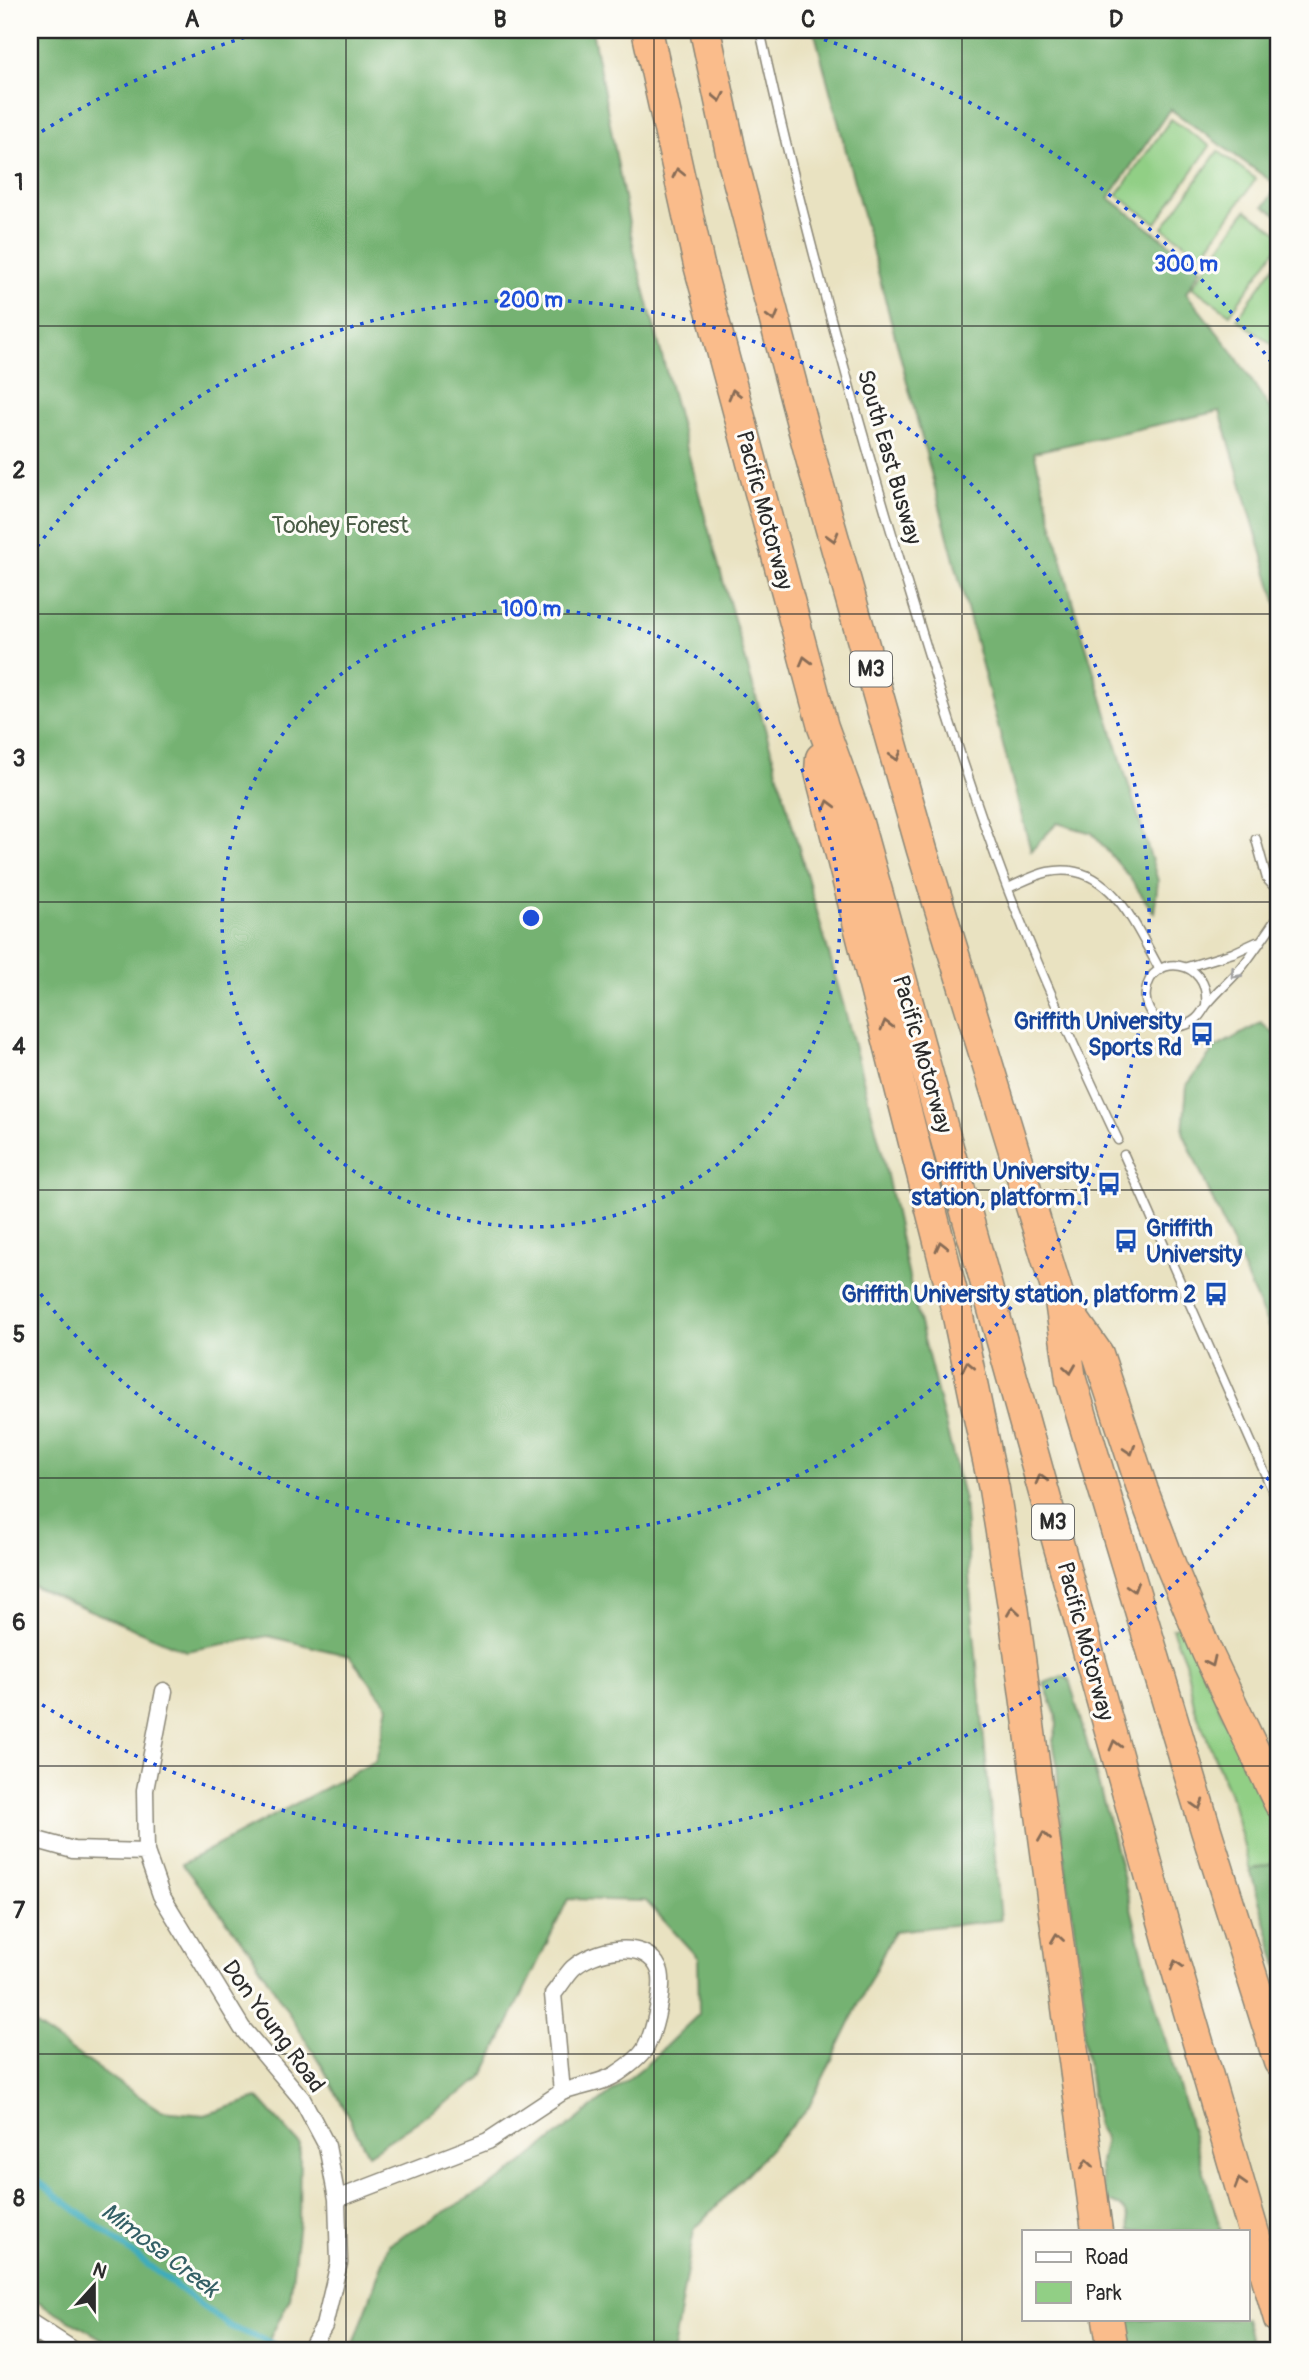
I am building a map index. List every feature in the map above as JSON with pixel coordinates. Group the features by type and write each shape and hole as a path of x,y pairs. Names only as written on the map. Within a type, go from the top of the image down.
{"highway":[{"name":"Pacific Motorway","path":"647,30 699,265 823,727 858,822 1173,1956 1279,2319"},
{"name":"M3","path":"705,30 735,170 812,461 922,850 1060,1301 1071,1381 1279,2062"},
{"path":"823,727 820,772 954,1299 993,1489 1013,1605 1097,2230"},
{"path":"1060,1301 1098,1354 1143,1491 1181,1591 1243,1731 1279,1803"},
{"path":"1108,2320 1113,2350"}],"street":[{"name":"Don Young Road","path":"164,1691 145,1790 146,1852 161,1895 181,1932 242,2028 302,2099 327,2146 337,2199 339,2263 324,2326 310,2350"},
{"path":"30,1838 73,1850 146,1852"},
{"path":"337,2199 488,2141 562,2092 616,2075 646,2050 661,1994 660,1970 651,1957 635,1950 617,1949 600,1954 574,1968 553,1994 562,2092"},
{"path":"30,2325 69,2350"},
{"path":"30,2333 48,2350"}],"lane":[{"name":"South East Busway","path":"760,30 800,201 855,406 948,722 1008,888 1058,1010 1118,1140"},
{"path":"1256,839 1267,879 1279,892"},
{"path":"1008,888 1048,872 1077,872 1105,884 1122,905 1160,970"},
{"path":"1206,1005 1206,986 1202,978 1187,967 1178,965 1160,970 1147,985 1146,1004 1158,1020 1166,1025 1186,1025 1202,1014 1206,1005 1241,967 1279,915"},
{"path":"1187,967 1233,953 1260,941"},
{"path":"1125,1155 1279,1505"}],"green space":[{"name":"Toohey Forest","path":"30,30 592,30 635,255 707,524 844,1007 882,1152 911,1287 964,1500 1001,1920 894,1931 809,2107 694,2230 673,2350 352,2350 389,2244 505,2177 647,2064 699,2014 698,1958 646,1901 568,1899 482,2079 368,2154 322,2066 248,1948 182,1864 376,1761 388,1706 350,1656 268,1636 186,1651 30,1585"},
{"path":"814,30 1273,30 1279,57 1279,216 1264,206 1278,186 1170,109 1109,198 1201,268 1186,293 1232,351 1279,422 1279,611 1220,411 1034,452 1073,603 1158,881 1154,913 1127,874 1092,833 1057,823 1031,851"},
{"path":"1171,119 1210,146 1156,223 1117,195"},
{"path":"1218,151 1256,179 1202,255 1163,228"},
{"path":"1246,210 1279,233 1279,245 1230,314 1192,287"},
{"path":"1279,259 1279,341 1275,346 1237,319"},
{"path":"1261,1023 1279,1038 1279,1351 1183,1132 1187,1085 1215,1048"},
{"path":"1182,1625 1279,1833 1279,1862 1250,1870 1232,1800 1195,1709 1185,1661 1172,1629"},
{"path":"1062,1676 1069,1679 1158,2014 1221,2230 1130,2230 1129,2220 1124,2211 1105,2200 1100,2165 1104,2142 1097,2126 1083,2035 1085,2006 1062,1842 1053,1741 1057,1726 1056,1715 1044,1683"},
{"path":"1279,1862 1279,1969 1250,1870"},
{"path":"30,2022 161,2111 205,2115 258,2098 300,2145 299,2221 290,2298 264,2350 121,2350 30,2297"},
{"path":"1119,2320 1245,2320 1254,2350 1124,2350"}],"waterway":[{"name":"Mimosa Creek","path":"30,2175 231,2327 274,2344"}],"place":[{"name":"Griffith University Sports Rd","path":"1202,1034"},
{"name":"Griffith University station, platform 1","path":"1109,1184"},
{"name":"Griffith University","path":"1126,1241"},
{"name":"Griffith University station, platform 2","path":"1216,1294"}]}
